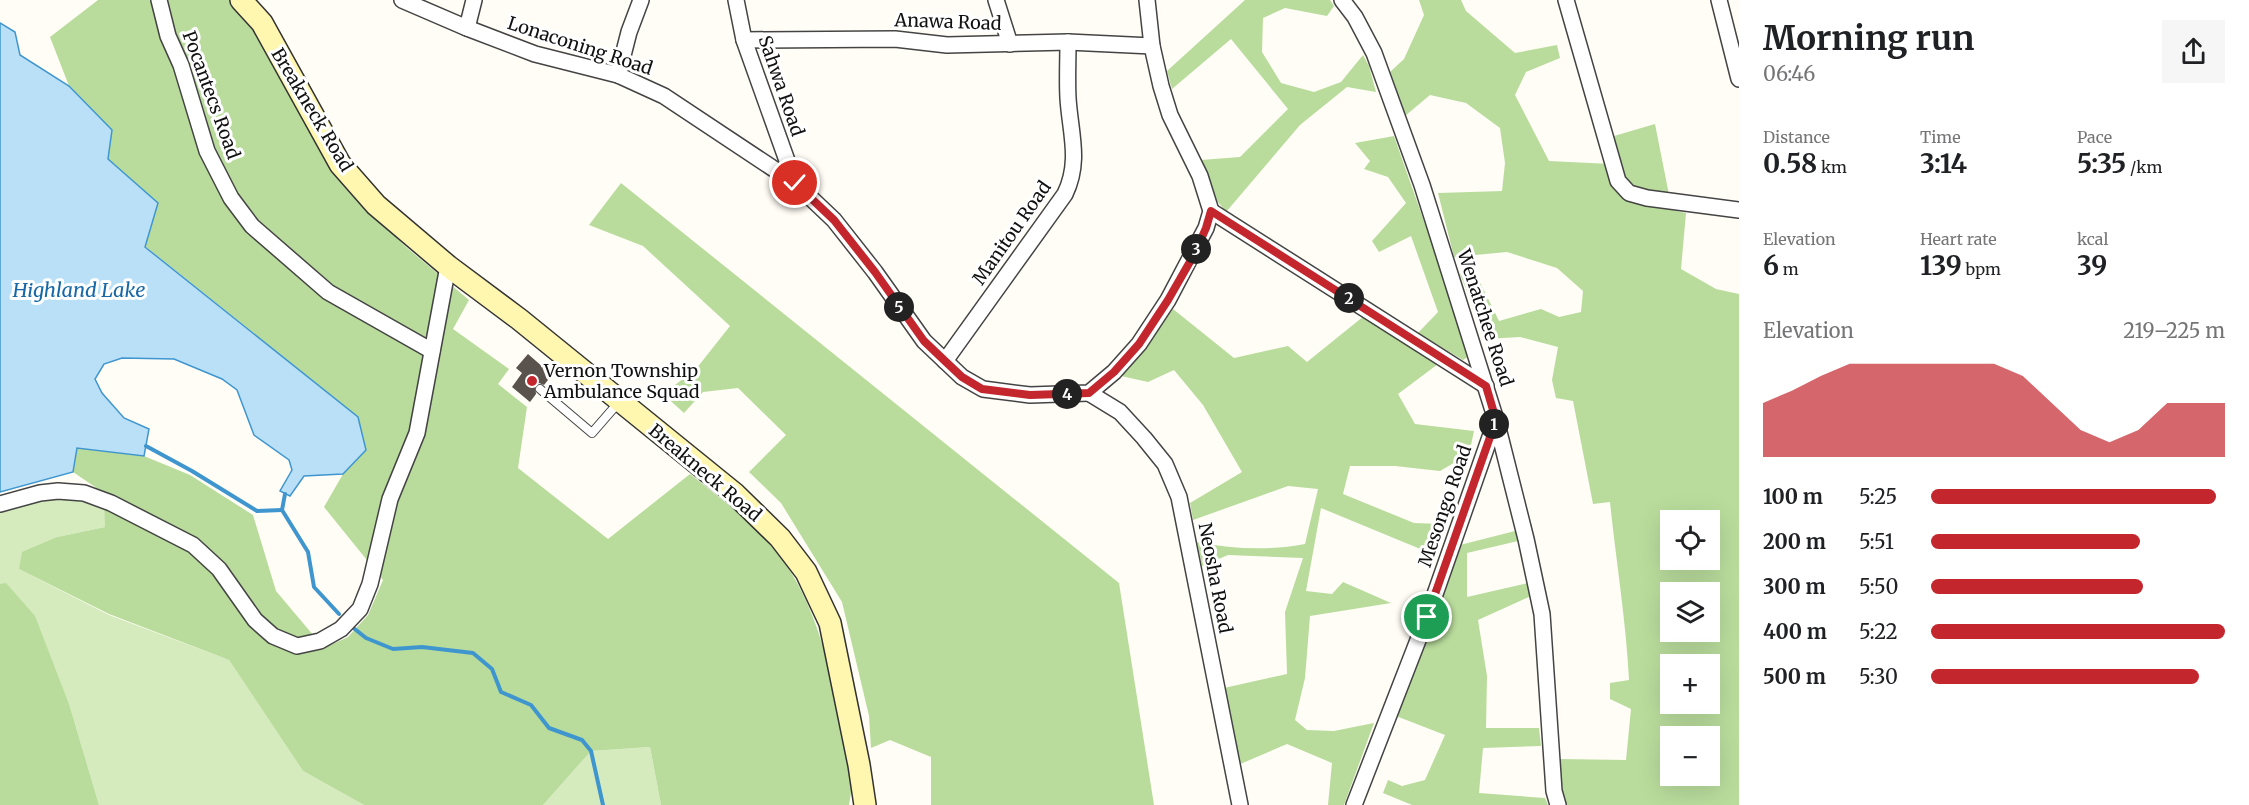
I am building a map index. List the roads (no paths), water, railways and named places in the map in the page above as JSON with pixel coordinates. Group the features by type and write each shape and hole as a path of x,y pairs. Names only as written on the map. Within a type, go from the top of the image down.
{"street":[{"name":"Pocantecs Road","path":"159,0 168,36 181,65 207,151 231,198 252,226 328,292 432,351"},
{"name":"Breakneck Road","path":"241,0 262,23 340,164 376,205 448,266 519,319 735,494 780,538 806,572 830,623 859,765 864,805"},
{"name":"Lonaconing Road","path":"402,0 535,54 618,75 664,96 795,183 834,220 875,272 924,341 962,377 982,389 1030,395 1089,393"},
{"path":"467,28 474,0"},
{"path":"618,75 629,32 642,0"},
{"name":"Sahwa Road","path":"736,0 744,40 795,183"},
{"path":"996,0 1010,44"},
{"path":"1089,393 1114,372 1139,344 1195,253 1211,211 1200,176 1170,115 1152,46 1147,0"},
{"name":"Wenatchee Road","path":"1342,0 1355,17 1374,52 1422,185 1496,420 1542,614 1554,791 1558,805"},
{"path":"1566,0 1618,181 1629,193 1671,203 1739,210"},
{"path":"1719,0 1739,79"},
{"name":"Anawa Road","path":"744,40 895,39 947,45 1068,42 1152,46"},
{"name":"Manitou Road","path":"945,361 1065,194 1072,178 1074,163 1068,99 1068,42"},
{"path":"1211,211 1486,386"},
{"path":"0,504 40,493 58,491 84,493 111,503 193,545 219,569 255,620 273,636 297,646 320,641 340,629 360,609 370,584 390,499 417,433 448,266"},
{"name":"Neosha Road","path":"1089,393 1120,412 1144,438 1165,464 1179,497 1240,805"},
{"name":"Mesongo Road","path":"1354,805 1427,617 1496,420"}],"lane":[{"path":"540,389 592,433 620,400"}],"water":[{"name":"Highland Lake","path":"0,23 15,32 20,55 69,86 112,130 108,159 158,203 145,247 358,417 366,450 343,474 304,476 290,496 280,491 292,470 289,460 254,435 237,390 222,379 174,359 122,358 104,364 95,379 102,393 124,418 149,429 144,456 77,448 73,472 0,492"}],"waterway":[{"path":"146,446 257,511 282,510"},
{"path":"285,494 282,510 308,552 314,587 339,614"},
{"path":"351,626 366,638 393,649 422,647 473,653 492,669 501,692 531,705 549,728 582,740 591,751 603,805"}],"place":[{"name":"Vernon Township Ambulance Squad","path":"532,381"}]}
